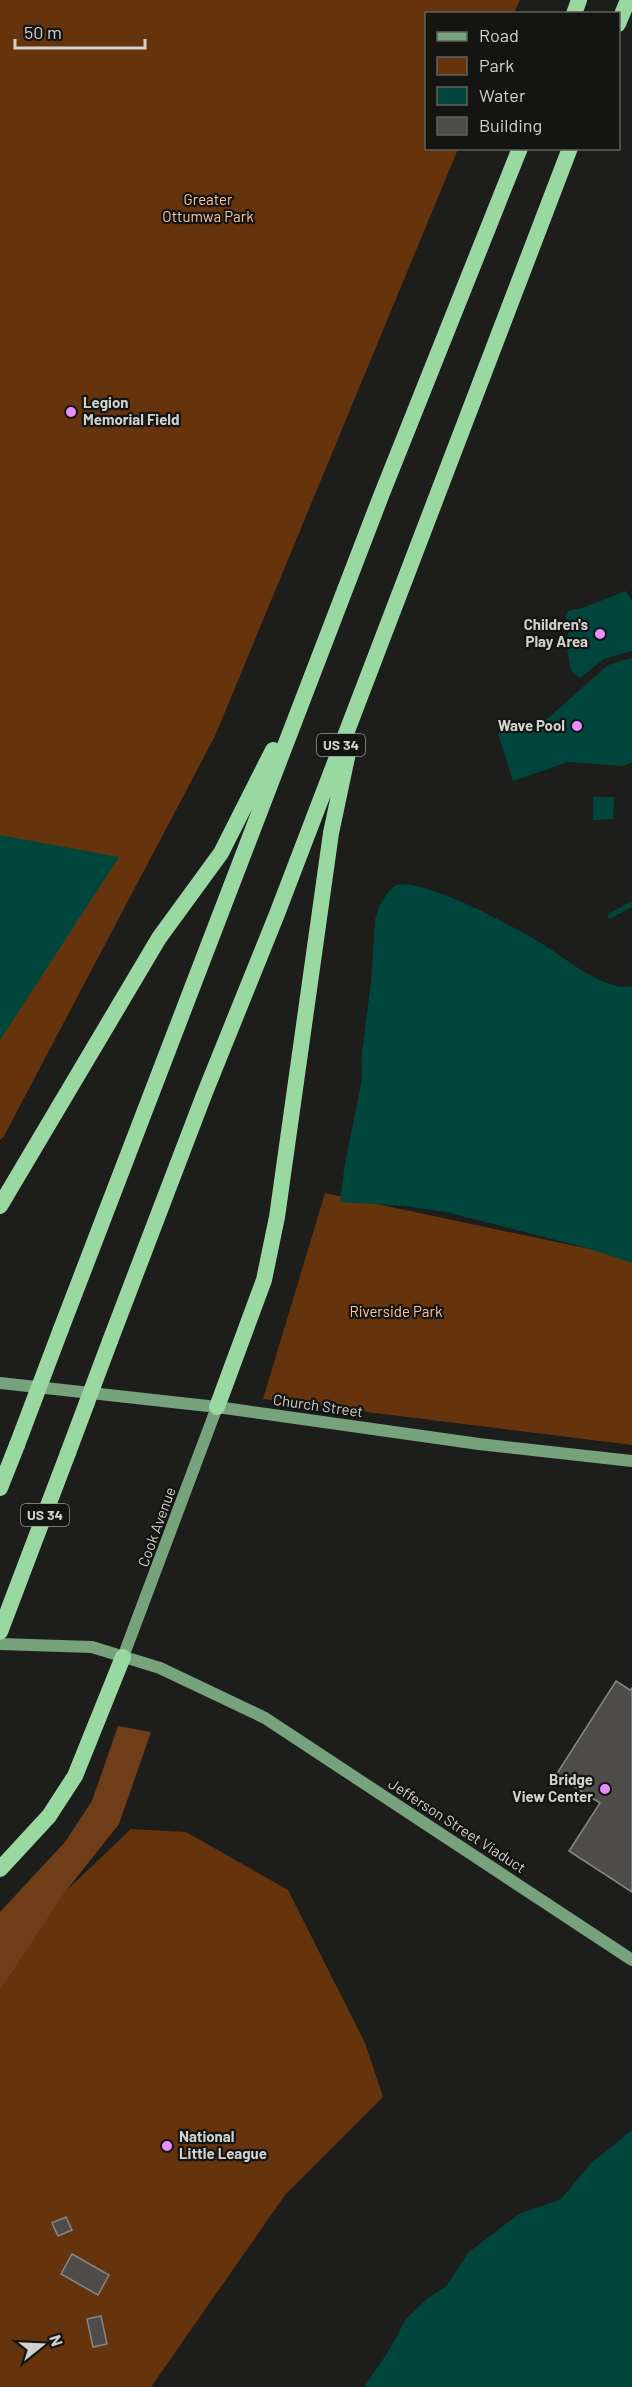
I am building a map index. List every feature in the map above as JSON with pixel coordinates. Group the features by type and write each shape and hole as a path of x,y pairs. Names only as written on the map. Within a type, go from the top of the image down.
{"highway":[{"path":"620,19 628,0"},
{"path":"0,1488 316,666 519,150"},
{"name":"US 34","path":"0,1632 204,1095 278,914 569,150"},
{"path":"0,1206 159,938 221,853 316,666"},
{"path":"217,1407 264,1280 277,1217 331,833 359,697"},
{"path":"0,1869 49,1816 75,1776 123,1657"}],"main road":[{"name":"Church Street","path":"0,1383 217,1407 479,1444 632,1461"},
{"name":"Cook Avenue","path":"123,1657 217,1407"},
{"name":"Jefferson Street Viaduct","path":"0,1644 32,1643 92,1647 160,1668 265,1718 632,1960"}],"green space":[{"name":"Greater Ottumwa Park","path":"0,0 520,0 514,12 425,12 425,150 458,150 215,736 0,1140"},
{"name":"Riverside Park","path":"325,1193 632,1258 632,1445 263,1399"},
{"name":"National Little League","path":"131,1829 186,1832 288,1890 365,2043 383,2097 285,2195 151,2387 0,2387 0,1991 66,1891"}],"shaded area":[{"path":"118,1726 151,1732 119,1824 66,1891 0,1991 0,1912 65,1842 92,1801"}],"water":[{"name":"Children's Play Area","path":"626,591 632,601 632,651 604,659 580,678 571,671 566,642 570,626 565,616 568,611"},
{"name":"Wave Pool","path":"632,658 632,762 624,766 568,762 513,781 498,734 547,719 608,665"},
{"path":"593,797 614,797 613,819 593,820"},
{"path":"0,835 119,857 0,1040"},
{"path":"405,884 436,892 492,916 539,942 597,979 621,987 632,986 632,1263 587,1248 446,1212 404,1206 340,1202 345,1163 362,1079 362,1053 371,982 375,920 379,906 388,892 396,885"},
{"path":"632,2130 632,2387 364,2387 388,2352 406,2319 428,2298 446,2286 469,2252 519,2214 561,2199 590,2164"}],"building":[{"name":"Bridge View Center","path":"616,1681 630,1690 632,1688 632,1892 569,1851 600,1803 556,1775"},
{"path":"66,2217 72,2230 58,2236 52,2223"},
{"path":"72,2254 109,2275 98,2295 61,2274"},
{"path":"101,2316 107,2344 93,2347 87,2319"}],"waterway":[{"path":"610,916 632,904"}],"place":[{"name":"Legion Memorial Field","path":"71,412"},
{"name":"Children's Play Area","path":"600,634"},
{"name":"Wave Pool","path":"577,726"},
{"name":"Bridge View Center","path":"605,1789"},
{"name":"National Little League","path":"167,2146"}]}
